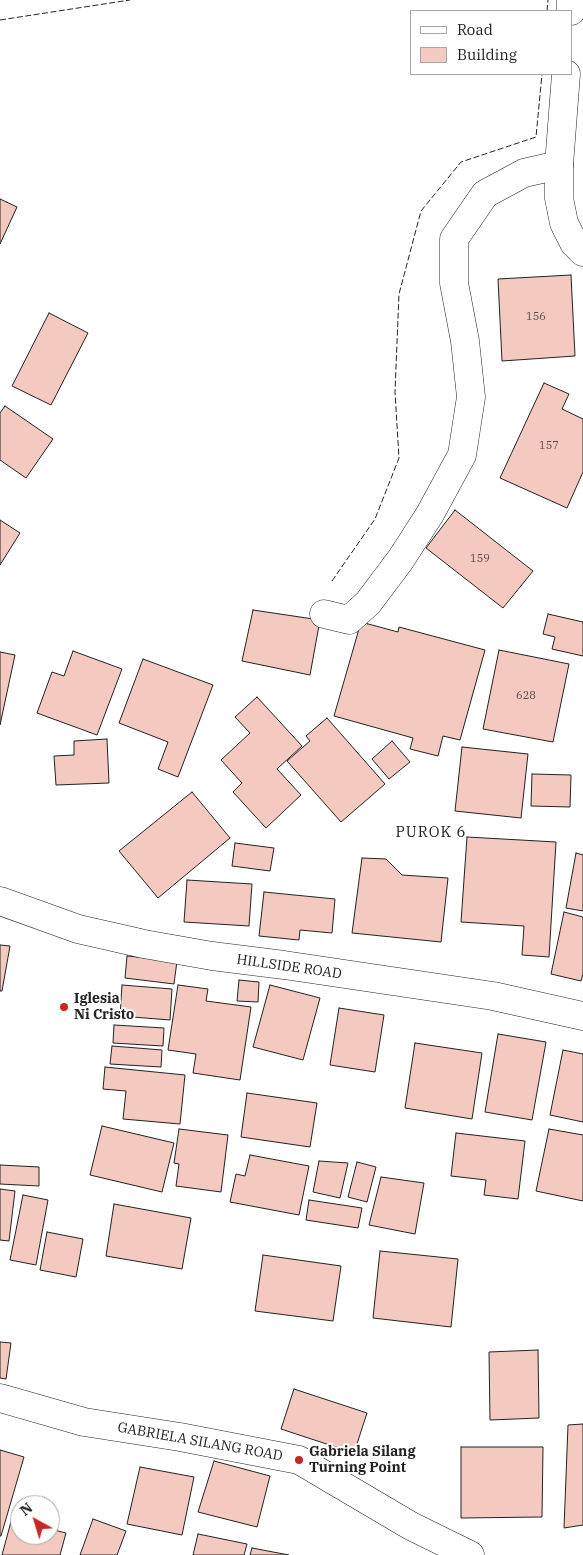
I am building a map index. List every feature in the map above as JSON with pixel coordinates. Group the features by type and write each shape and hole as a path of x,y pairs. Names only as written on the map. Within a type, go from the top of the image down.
{"street":[{"path":"566,75 559,165 559,198 564,223 574,243 583,252"},
{"path":"324,614 349,620 368,602 402,559 430,514 462,455 471,397 465,341 454,284 454,239 485,194 524,173 559,165"},
{"name":"HILLSIDE ROAD","path":"0,901 78,929 144,944 212,956 493,996 583,1016"},
{"name":"GABRIELA SILANG ROAD","path":"0,1398 84,1422 180,1437 299,1460 411,1526 470,1555"}],"building":[{"path":"0,199 17,207 0,244"},
{"path":"571,275 575,356 502,361 498,279"},
{"path":"49,313 88,333 51,405 12,386"},
{"path":"544,383 569,394 562,409 583,419 583,472 567,508 500,478"},
{"path":"5,406 53,439 26,478 0,460 0,413"},
{"path":"455,510 533,571 503,608 426,548"},
{"path":"0,520 20,533 0,565"},
{"path":"253,610 320,620 310,675 242,661"},
{"path":"548,614 583,622 583,656 552,649 555,637 543,634"},
{"path":"361,622 398,632 399,627 485,650 460,740 443,736 438,756 410,749 413,738 334,716"},
{"path":"499,650 569,664 553,742 483,729"},
{"path":"73,651 122,669 97,735 37,713 52,672 64,676"},
{"path":"0,652 15,655 0,725"},
{"path":"143,659 213,685 178,777 158,769 168,742 119,723"},
{"path":"257,697 302,746 277,769 301,795 266,828 233,792 242,783 221,760 250,733 235,717"},
{"path":"327,718 385,784 341,822 287,761 310,741 306,736"},
{"path":"107,739 109,783 56,785 54,756 74,755 74,741"},
{"path":"392,741 410,762 389,779 372,759"},
{"path":"462,747 528,754 521,818 455,811"},
{"path":"532,774 571,775 570,807 531,806"},
{"path":"192,792 230,838 158,898 119,851"},
{"path":"467,837 556,842 549,957 522,955 524,926 461,922"},
{"path":"235,843 274,848 270,871 232,866"},
{"path":"576,853 583,855 583,911 566,908"},
{"path":"362,858 386,859 402,875 448,878 441,942 352,933"},
{"path":"187,880 252,884 249,926 184,922"},
{"path":"264,892 335,899 332,933 300,930 299,940 259,936"},
{"path":"564,912 583,917 583,974 581,981 551,974"},
{"path":"0,945 10,946 2,991 0,991"},
{"path":"127,956 177,961 174,984 125,978"},
{"path":"239,980 259,982 258,1002 237,1001"},
{"path":"122,985 172,989 170,1020 120,1016"},
{"path":"178,985 208,989 206,1001 251,1007 240,1080 193,1073 196,1054 168,1050"},
{"path":"270,985 320,998 303,1060 253,1047"},
{"path":"339,1008 384,1015 375,1072 330,1065"},
{"path":"114,1025 164,1028 163,1046 113,1043"},
{"path":"498,1034 546,1042 532,1120 485,1112"},
{"path":"415,1043 482,1053 472,1119 405,1108"},
{"path":"112,1046 162,1050 161,1067 110,1064"},
{"path":"563,1050 583,1054 583,1122 550,1115"},
{"path":"105,1067 185,1075 180,1124 123,1119 126,1091 103,1089"},
{"path":"247,1093 317,1103 310,1147 241,1137"},
{"path":"102,1126 174,1143 162,1192 90,1175"},
{"path":"179,1129 228,1135 221,1192 176,1186 179,1164 174,1163"},
{"path":"549,1129 583,1135 583,1201 536,1191"},
{"path":"456,1133 525,1141 518,1199 484,1195 486,1180 451,1176"},
{"path":"250,1155 309,1166 299,1215 230,1202 236,1174 245,1176"},
{"path":"319,1161 348,1163 340,1198 313,1192"},
{"path":"357,1162 376,1167 367,1202 348,1197"},
{"path":"0,1165 39,1167 39,1186 0,1184"},
{"path":"381,1177 424,1183 415,1234 369,1225"},
{"path":"0,1189 15,1191 9,1241 0,1240"},
{"path":"23,1195 48,1200 36,1265 10,1260"},
{"path":"309,1200 362,1208 358,1228 306,1220"},
{"path":"114,1204 191,1218 182,1269 106,1256"},
{"path":"47,1232 83,1239 76,1277 40,1270"},
{"path":"380,1251 458,1259 451,1327 373,1318"},
{"path":"263,1255 341,1266 333,1321 255,1311"},
{"path":"0,1342 11,1343 6,1379 0,1378"},
{"path":"538,1350 539,1418 490,1420 489,1352"},
{"path":"294,1389 367,1413 354,1453 281,1429"},
{"path":"583,1424 583,1525 564,1528 568,1425"},
{"path":"461,1447 543,1447 542,1517 461,1518"},
{"path":"0,1450 24,1457 13,1495 10,1495 10,1505 0,1536"},
{"path":"214,1461 270,1476 257,1527 198,1512"},
{"path":"140,1467 194,1477 182,1535 127,1524"},
{"path":"93,1519 126,1531 117,1555 80,1555"},
{"path":"10,1525 10,1545 60,1545 60,1532 66,1533 60,1555 2,1555"},
{"path":"198,1534 247,1544 244,1555 193,1555"},
{"path":"252,1548 289,1555 250,1555"}],"fence":[{"path":"0,20 130,0"},
{"path":"547,10 548,0"},
{"path":"332,581 375,519 399,458 395,392 399,294 421,211 461,162 536,137 542,75"}],"place":[{"name":"Iglesia Ni Cristo","path":"64,1007"},
{"name":"Gabriela Silang Turning Point","path":"299,1460"}],"district":[{"name":"PUROK 6","path":"431,833"}]}
